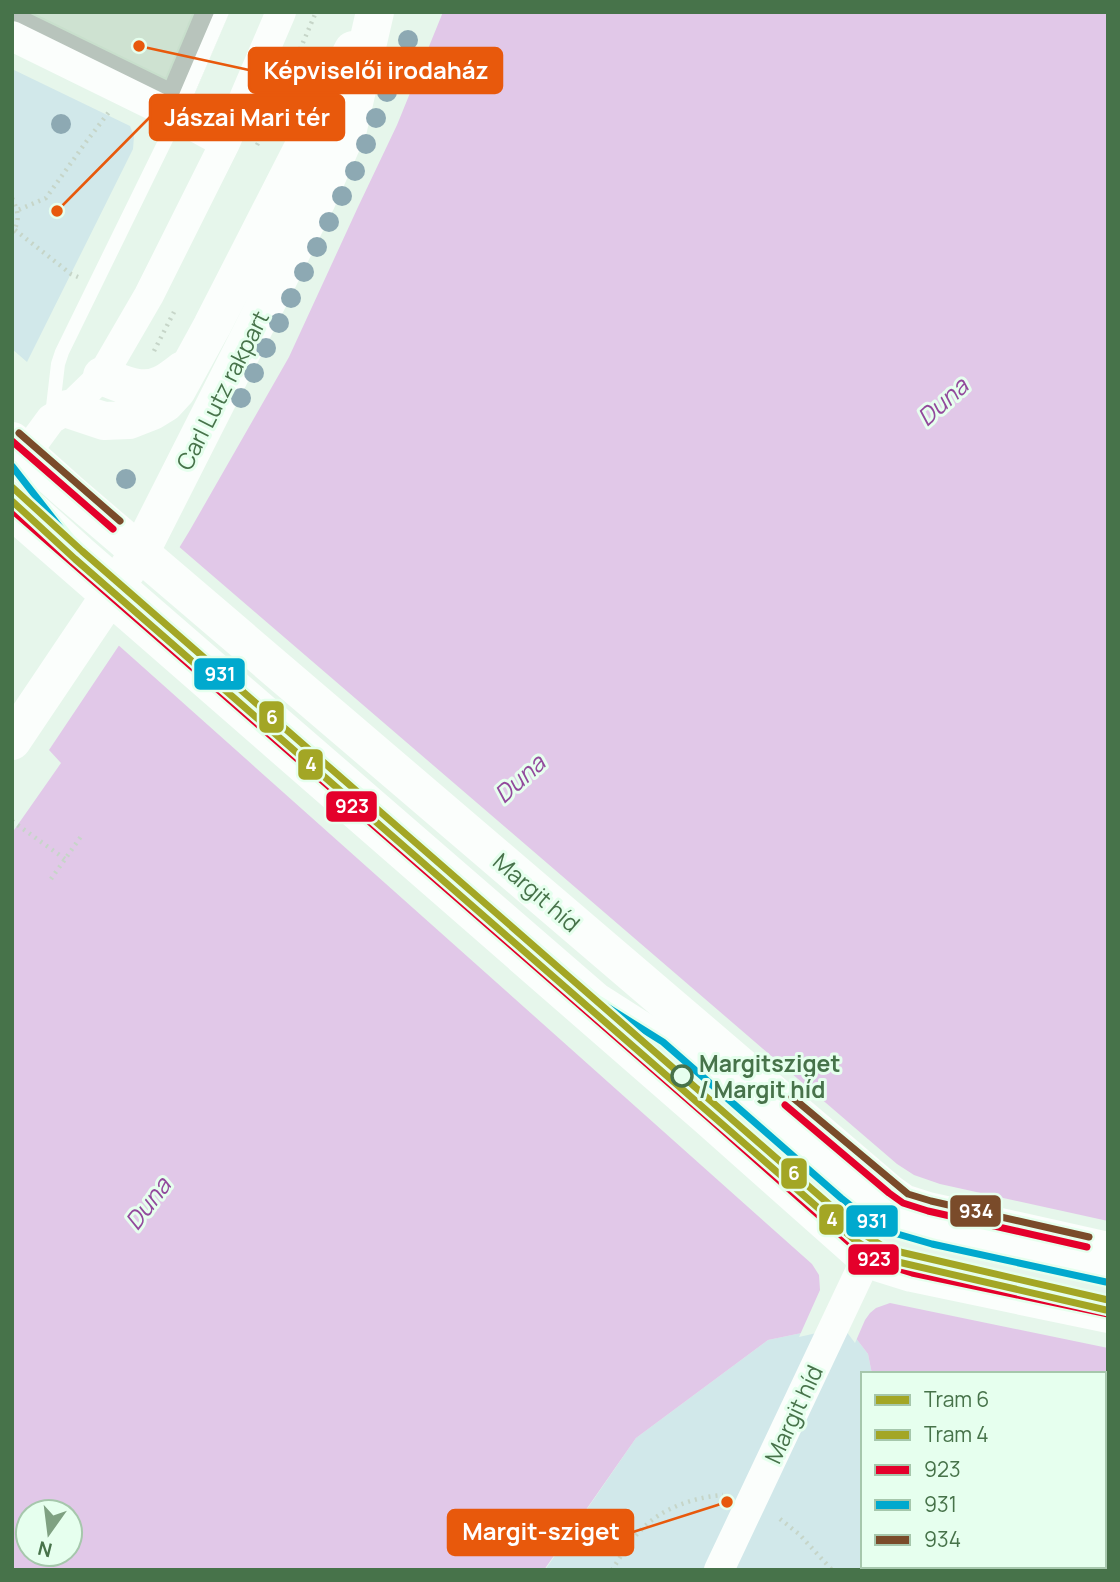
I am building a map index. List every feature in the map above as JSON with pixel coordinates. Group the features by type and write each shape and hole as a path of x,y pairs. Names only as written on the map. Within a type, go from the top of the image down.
{"main road":[{"path":"59,414 104,421 129,420 165,403 177,390 342,68 375,12"},
{"name":"Carl Lutz rakpart","path":"12,741 145,543 316,202 348,129 375,12"},
{"path":"102,376 130,387 148,388 159,386 191,365"},
{"name":"Margit híd","path":"12,441 889,1193 903,1203 928,1211 1108,1251"},
{"name":"Margit híd","path":"12,510 867,1258 912,1273 1108,1314"}],"street":[{"path":"12,472 59,414 102,376 149,295 225,143 281,12"},
{"path":"12,36 225,143"},
{"name":"Margit híd","path":"719,1570 867,1258"}],"lane":[{"path":"59,414 58,364 62,352 177,117 222,12"},
{"name":"Margit híd","path":"12,449 87,545"},
{"name":"Margit híd","path":"12,477 603,992 669,1034 872,1209 897,1223 934,1234 1108,1272"},
{"name":"Margit híd","path":"12,497 87,545"},
{"name":"Margit híd","path":"603,992 646,1063"},
{"name":"Margit híd","path":"603,992 654,1054 840,1215 887,1249 1108,1300"}],"path":[{"path":"15,210 46,198 109,113 121,90"},
{"path":"12,198 19,220 14,232 57,263"},
{"path":"12,821 65,859"},
{"path":"51,879 82,835"},
{"path":"612,1570 642,1528 666,1511 707,1496 723,1495"},
{"path":"780,1518 799,1534 832,1570"}],"shaded area":[{"path":"12,69 130,126 134,136 133,149 27,362 12,349"},
{"path":"845,1324 868,1354 872,1372 861,1372 861,1568 909,1570 545,1570 636,1438 768,1340"}],"water":[{"name":"Duna","path":"443,12 1108,12 1108,1570 909,1570 1106,1568 1106,1372 872,1372 868,1354 845,1324 768,1340 636,1438 544,1570 12,1570 12,833 61,763 49,750 130,629 289,357 397,125"}],"pier":[{"path":"177,545 897,1164 914,1175 940,1184 1108,1221 1108,1348 890,1303 870,1313 855,1343 843,1327 799,1337 820,1290 819,1275 812,1264 116,643"}],"building":[{"path":"29,12 194,12 166,79"}],"tram line":[{"name":"6","path":"12,487 862,1233 887,1249 1108,1300"},
{"name":"4","path":"12,501 856,1241 885,1259 1106,1310"}],"transit line":[{"name":"934","path":"19,433 120,521"},
{"name":"923","path":"12,441 113,529"},
{"name":"931","path":"12,466 80,553 596,1000 663,1042 866,1218 894,1233 932,1244 1106,1282"},
{"name":"934","path":"19,502 866,1243 884,1253 915,1263 1108,1303"},
{"name":"923","path":"12,510 860,1252 880,1263 912,1273 1108,1314"},
{"name":"934","path":"792,1097 908,1194 1089,1237"},
{"name":"923","path":"785,1105 903,1203 1087,1247"}],"place":[{"name":"Képviselői irodaház","path":"139,46"},
{"name":"Jászai Mari tér","path":"57,211"},
{"name":"Margitsziget / Margit híd","path":"682,1076"},
{"name":"Margit-sziget","path":"727,1502"}]}
